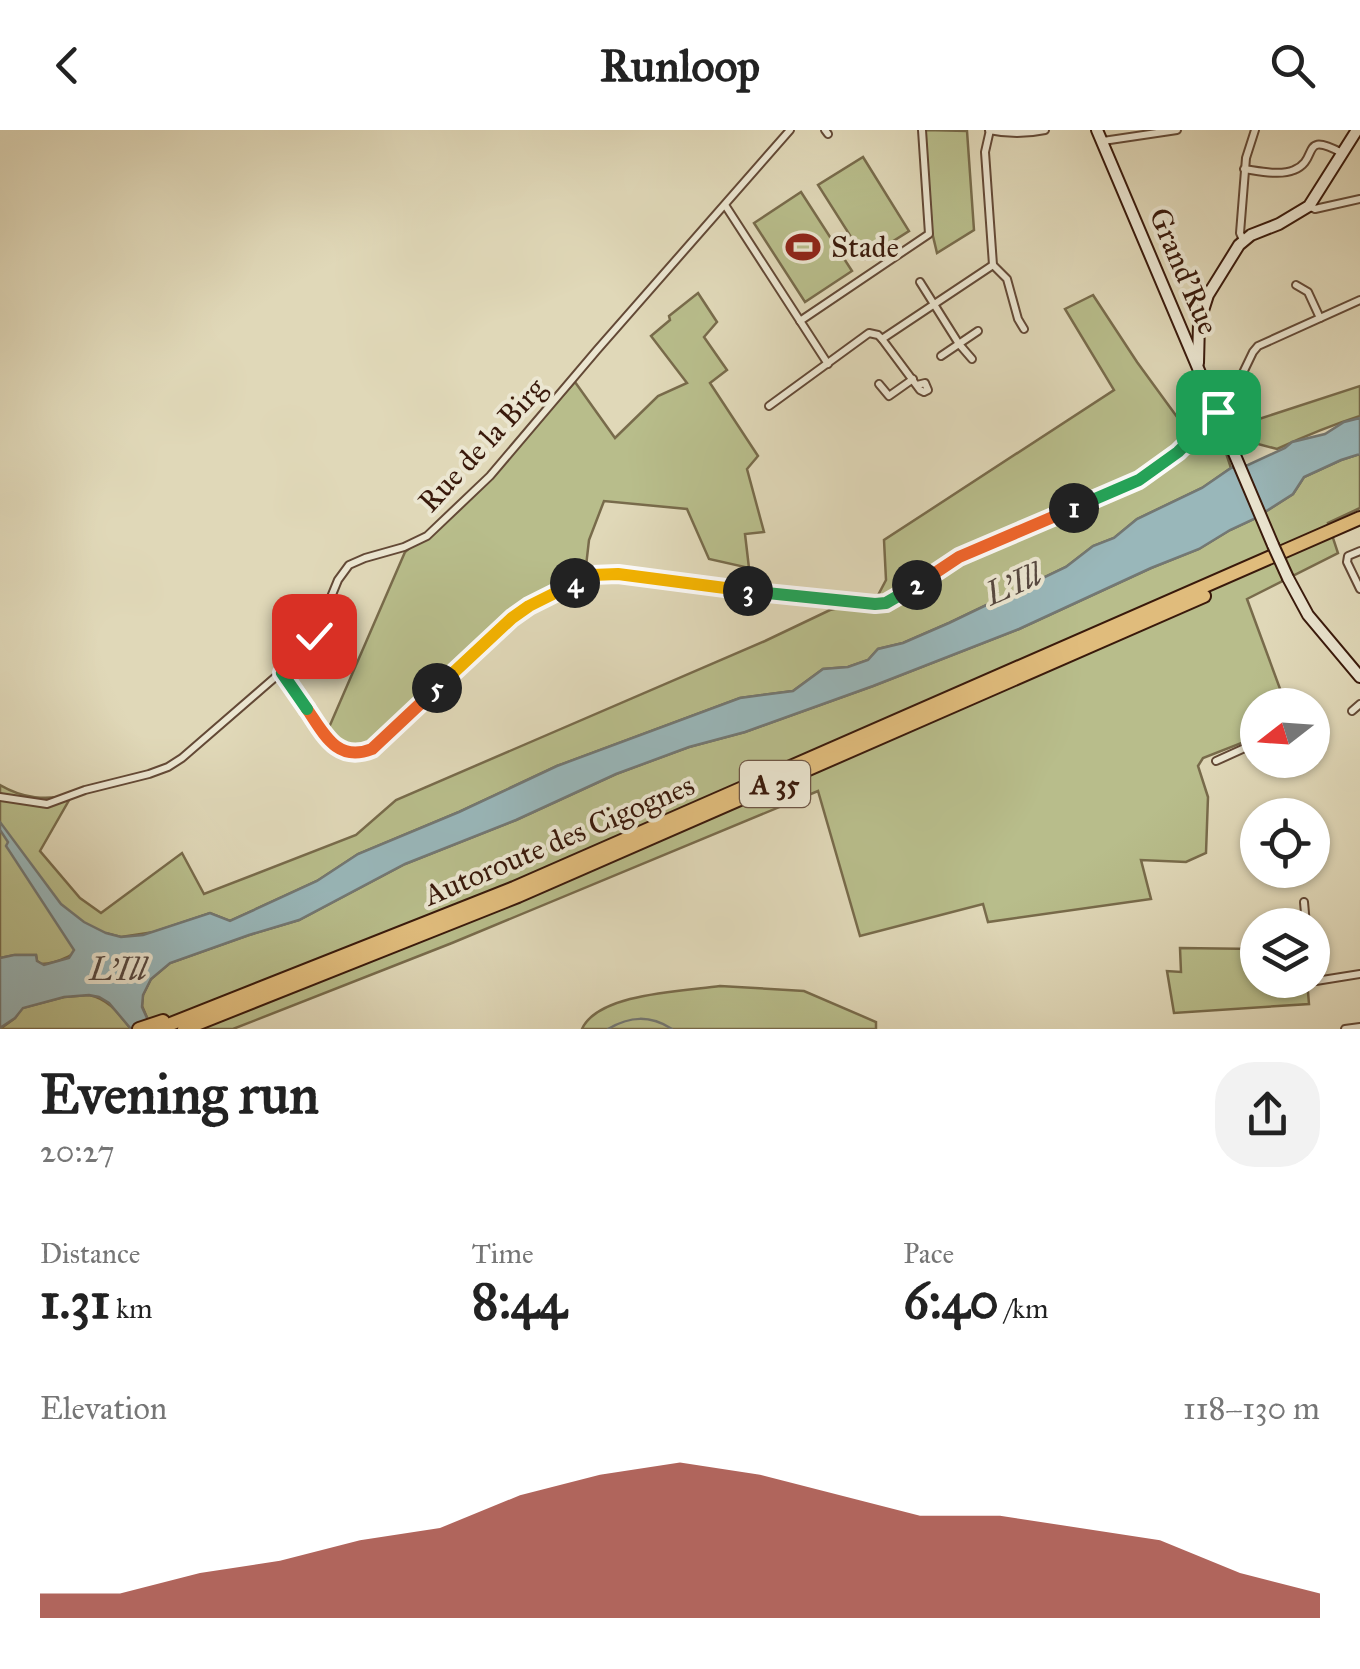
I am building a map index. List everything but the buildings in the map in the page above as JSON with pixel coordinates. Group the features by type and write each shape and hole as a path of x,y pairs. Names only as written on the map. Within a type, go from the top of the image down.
{"highway":[{"name":"Autoroute des Cigognes","path":"139,1029 161,1026 184,1013 194,1015 514,888 1360,518"},
{"name":"Autoroute des Cigognes","path":"184,1029 554,881 1360,527"}],"main road":[{"path":"1198,366 1200,328 1212,287 1243,240 1308,206 1356,130"},
{"name":"Grand'Rue","path":"1100,136 1288,578 1308,615 1360,678"},
{"path":"1186,341 1200,328"}],"street":[{"name":"Rue de la Birg","path":"0,797 47,804 168,767 182,758 282,673 311,643 344,570 359,560 413,544 435,530 508,457 790,130"},
{"path":"800,322 929,234 922,130"},
{"path":"993,265 984,152 989,130 1045,130"},
{"path":"1100,136 1176,130"},
{"path":"1243,240 1240,233 1244,170 1255,130"},
{"path":"1244,170 1294,170 1319,141 1342,154"},
{"path":"1319,193 1330,204"},
{"path":"1308,206 1360,199"},
{"path":"725,205 828,364"},
{"path":"882,340 993,265"},
{"path":"993,265 1007,279 1024,329"},
{"path":"920,282 972,359"},
{"path":"1296,284 1308,292 1320,318"},
{"path":"282,673 330,742 348,754 366,752 512,618 592,575 618,574 886,603 959,557 1139,480 1178,452 1228,404 1258,346 1360,300"},
{"path":"941,356 978,332"},
{"path":"770,406 869,333 878,335 915,382 889,396 879,384"},
{"path":"1228,404 1242,430"},
{"path":"1360,551 1348,556 1347,562 1360,589"},
{"path":"1216,761 1240,750"},
{"path":"1304,902 1305,908"},
{"path":"1330,979 1360,974"},
{"path":"1345,1029 1360,1028"}],"green space":[{"path":"925,130 967,131 974,230 937,253 932,232"},
{"name":"Stade","path":"863,157 909,231 865,259 818,185"},
{"name":"Stade","path":"801,192 852,271 805,302 754,223"},
{"path":"698,293 717,322 704,337 727,370 710,383 758,456 747,469 764,532 745,534 749,568 709,559 687,509 604,501 589,540 585,575 510,621 369,749 344,755 327,732 405,552 477,491 575,382 615,438 658,396 687,383 651,336"},
{"path":"1093,295 1180,421 1212,411 1231,468 1202,488 1137,519 1066,567 949,623 878,649 868,660 823,669 793,691 740,698 557,766 358,854 317,881 230,921 210,913 154,932 121,937 106,933 50,963 41,964 36,955 0,958 0,785 35,797 72,795 40,851 80,898 101,913 182,853 204,894 356,835 396,800 830,610 876,599 886,580 884,540 1114,390 1065,309"},
{"path":"1360,386 1360,416 1277,449 1258,444 1256,420"},
{"path":"1360,454 1360,508 1328,523 1338,553 1247,599 1280,688 1240,688 1240,744 1203,758 1198,766 1208,797 1206,853 1186,862 1141,860 1151,899 988,922 983,904 860,936 818,791 233,1029 152,1029 142,1006 143,995 151,979 170,963 299,920 405,864 516,820 616,774 873,686 1019,629 1199,549 1293,494 1304,477"},
{"path":"1180,948 1240,949 1240,998 1308,998 1309,1004 1174,1013 1167,971 1181,972"},
{"path":"720,986 804,991 876,1022 876,1029 582,1029 591,1017 623,1001"},
{"path":"89,995 108,1004 131,1029 0,1029 22,1008"}],"water":[{"name":"L'Ill","path":"1360,418 1360,454 1304,477 1293,494 1199,549 1019,629 873,686 616,774 516,820 405,864 299,920 170,963 151,979 143,995 142,1007 152,1029 131,1029 109,1003 89,995 23,1008 0,1028 0,958 36,955 44,965 69,958 74,950 6,846 0,822 61,904 106,933 121,937 143,935 210,913 230,921 317,881 358,854 557,766 740,698 793,691 823,669 868,660 878,649 949,623 1066,567 1137,519 1202,488 1231,468 1248,465 1292,442 1325,434 1344,422"}],"waterway":[{"path":"608,1029 640,1019 672,1029"}],"place":[{"name":"Stade","path":"803,247"}],"route":[{"path":"314,636 307,649 282,673 330,742 348,754 366,752 512,618 592,575 618,574 754,592 886,603 959,557 1139,480 1178,452 1218,412"}]}
